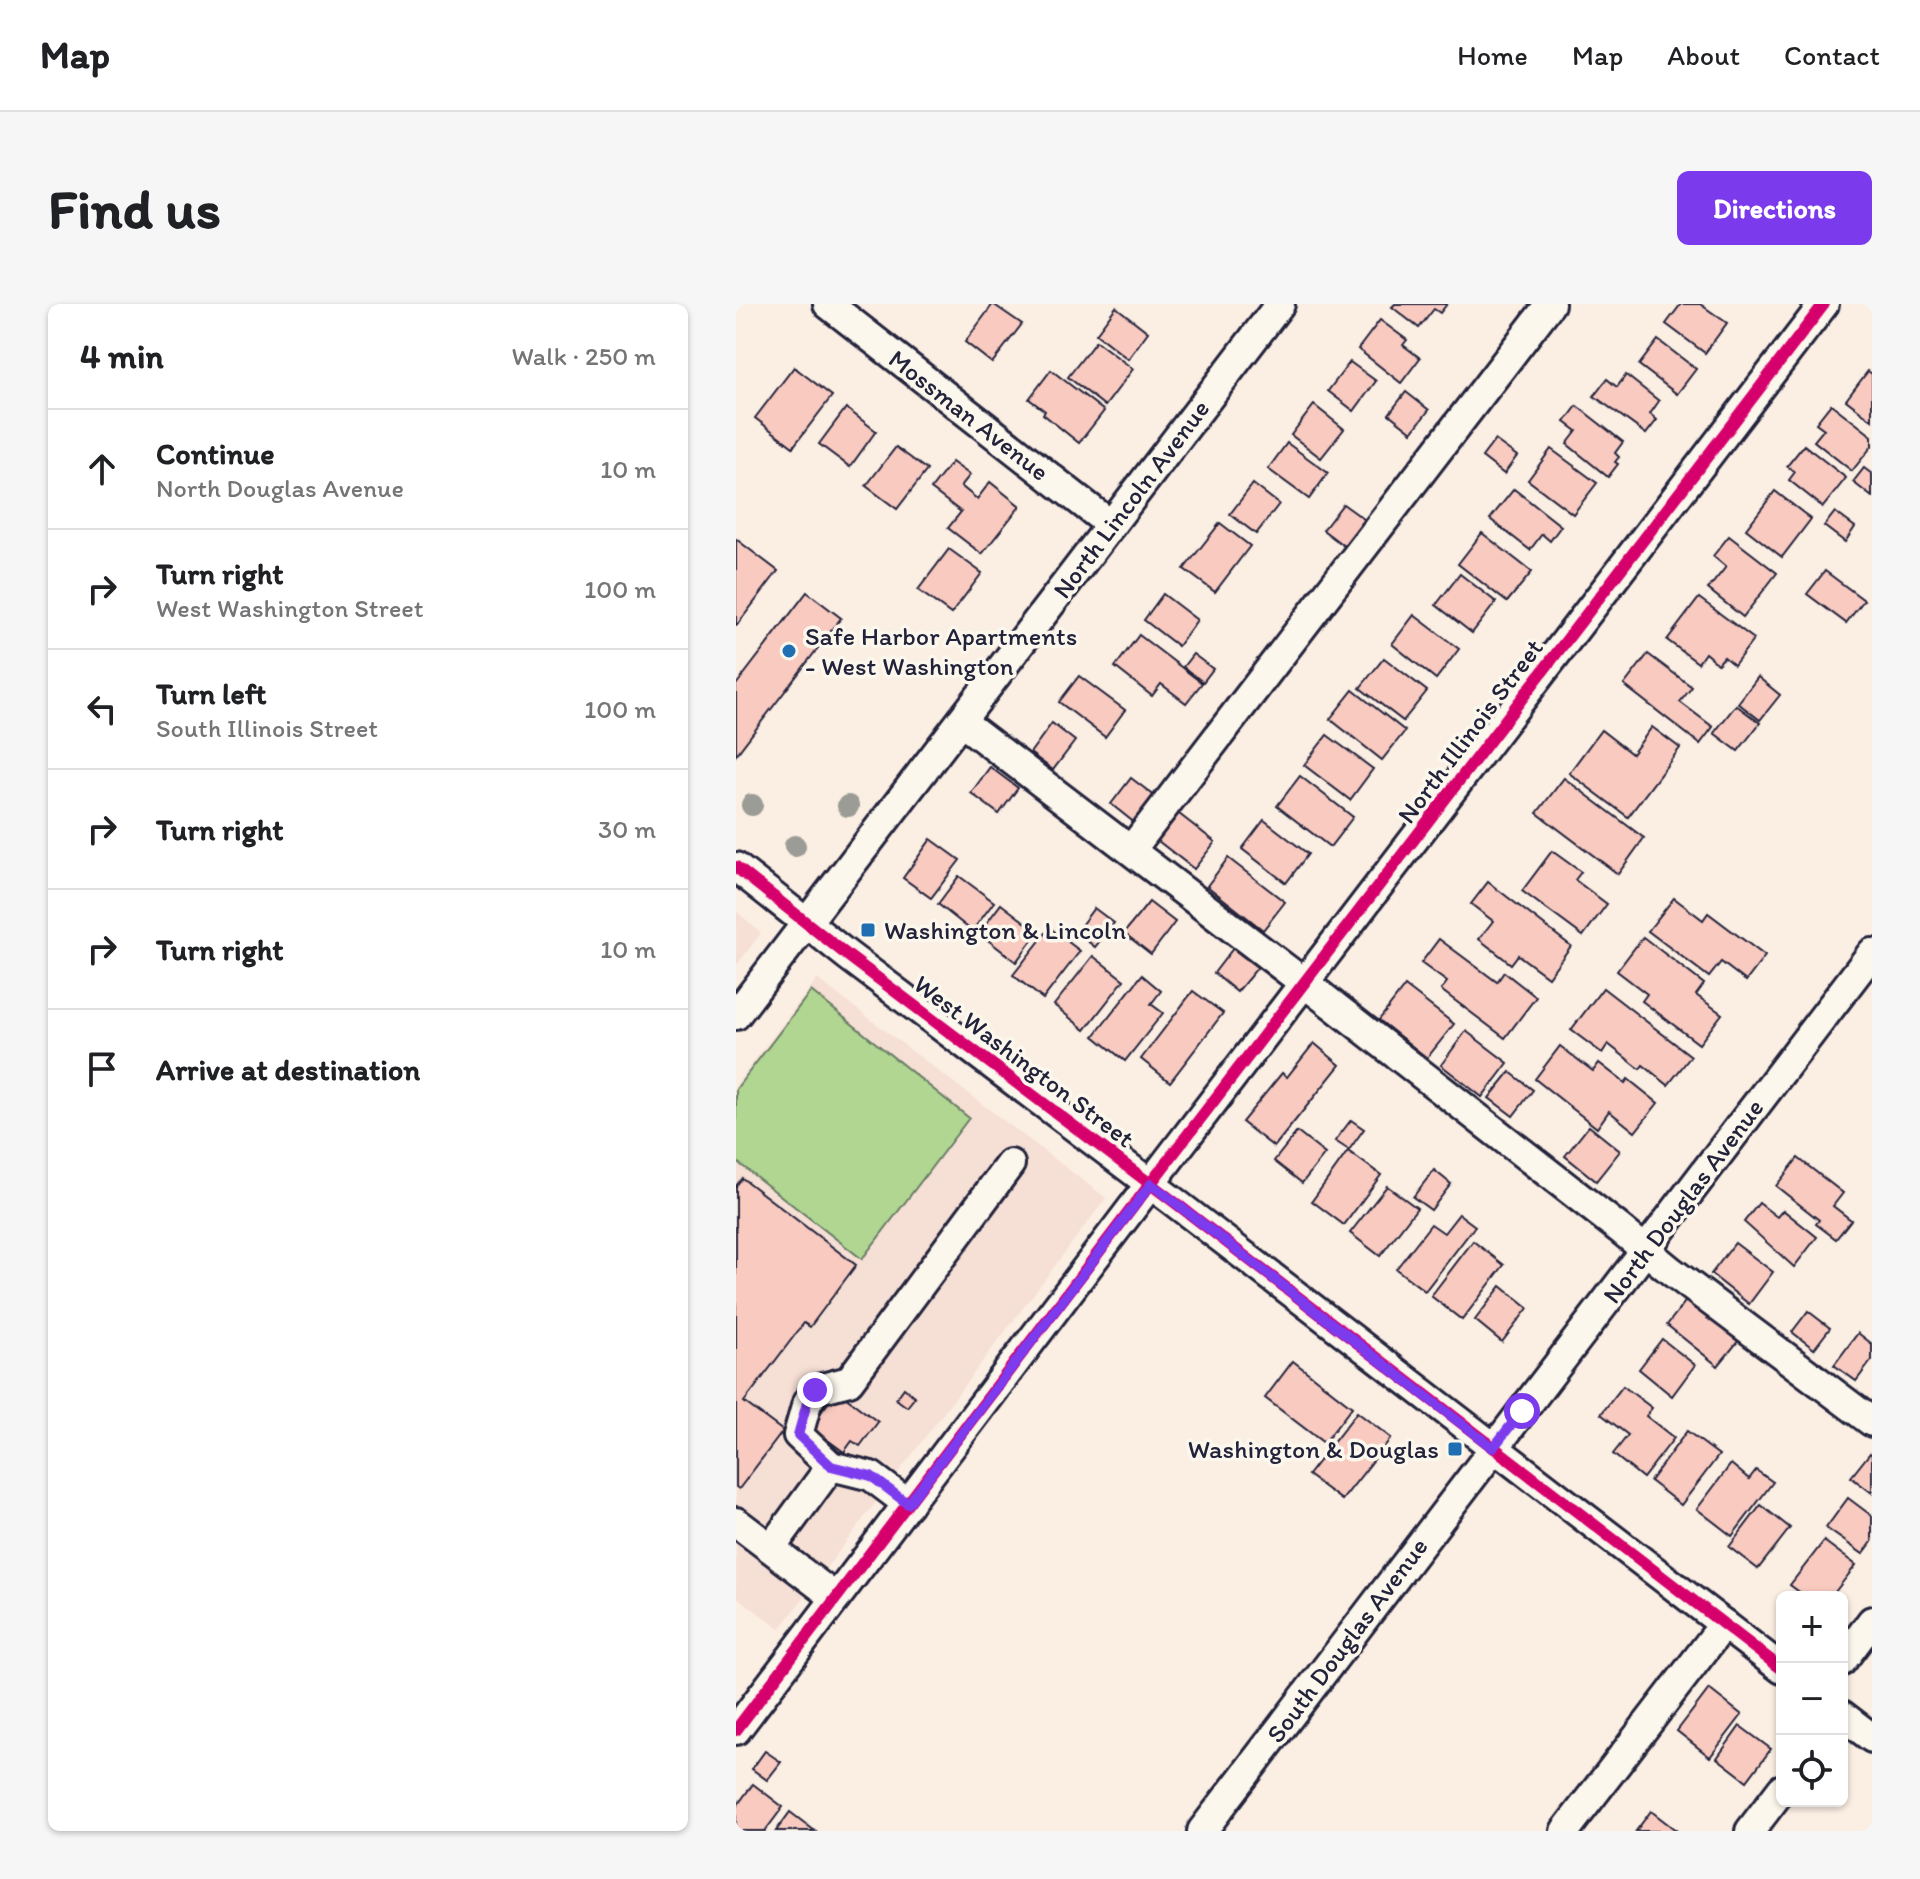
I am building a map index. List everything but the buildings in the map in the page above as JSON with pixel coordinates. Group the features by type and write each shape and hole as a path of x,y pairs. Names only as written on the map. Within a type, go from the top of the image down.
{"street":[{"name":"Mossman Avenue","path":"828,304 1111,525"},
{"name":"North Lincoln Avenue","path":"736,1015 1280,304"},
{"path":"1131,850 1550,304"},
{"name":"North Illinois Street","path":"736,1730 1824,304"},
{"path":"962,722 1872,1422"},
{"name":"West Washington Street","path":"736,867 1776,1664"},
{"name":"North Douglas Avenue","path":"1493,1448 1872,953"},
{"path":"908,1504 871,1476 831,1466 798,1435 807,1403 815,1390 849,1381 1010,1164"},
{"name":"South Douglas Avenue","path":"1202,1831 1493,1448"},
{"path":"771,1548 831,1466"},
{"path":"736,1522 836,1598"},
{"path":"1848,1653 1872,1621"},
{"path":"1565,1831 1724,1624"},
{"path":"1848,1720 1872,1738"},
{"path":"1750,1831 1776,1797"}],"shaded area":[{"path":"736,911 761,933 736,966"},
{"path":"817,979 1106,1198 780,1629 736,1596 736,1085"}],"green space":[{"path":"811,991 969,1118 862,1259 736,1161 736,1089"}],"cycle path":[{"path":"736,1730 1824,304"},
{"path":"736,867 1776,1664"}],"place":[{"name":"Safe Harbor Apartments - West Washington","path":"789,651"},
{"name":"Washington & Lincoln","path":"868,930"},
{"name":"Washington & Douglas","path":"1455,1449"}],"route":[{"path":"815,1390 807,1403 798,1435 831,1466 871,1476 908,1504 1151,1184 1493,1448 1522,1411"}]}
